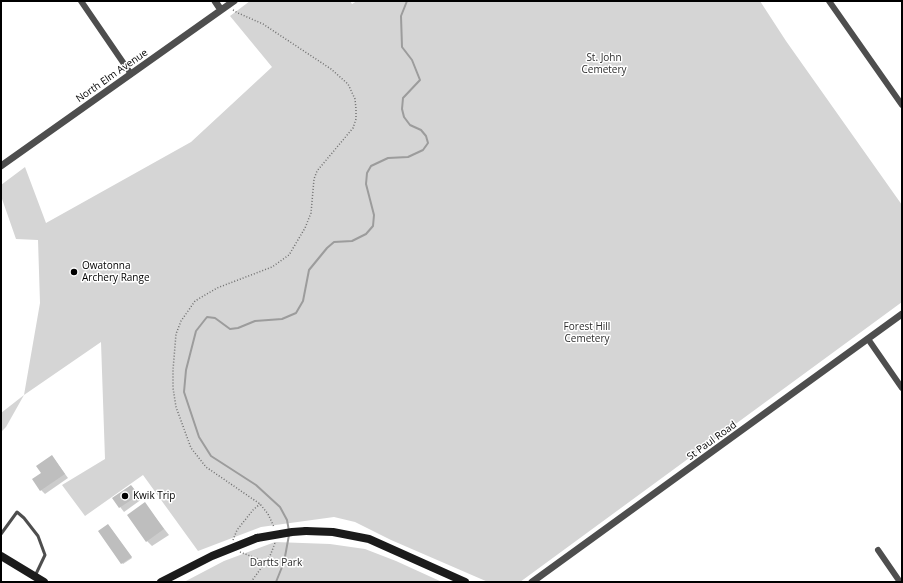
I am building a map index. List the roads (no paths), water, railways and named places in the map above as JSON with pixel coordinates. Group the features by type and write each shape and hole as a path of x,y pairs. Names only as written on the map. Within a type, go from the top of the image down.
{"main road":[{"path":"161,582 233,547 257,538 306,531 333,532 369,539 465,582"},
{"path":"1,556 44,582"}],"street":[{"path":"81,1 131,74"},
{"path":"215,1 221,10"},
{"path":"829,1 902,105"},
{"name":"North Elm Avenue","path":"1,166 232,3"},
{"name":"St Paul Road","path":"532,582 902,314"},
{"path":"868,339 902,388"},
{"path":"878,550 900,582"}],"lane":[{"path":"1,534 17,512 24,518 38,536 45,555 35,576"}],"waterway":[{"path":"289,531 287,520 280,507 256,485 211,456 199,437 184,392 186,370 196,331 207,317 215,318 230,329 238,328 255,321 282,319 296,313 303,301 309,270 327,248 334,242 352,241 366,234 373,226 374,215 366,184 367,173 371,166 388,158 408,157 423,150 428,143 426,136 421,130 410,125 404,117 402,109 403,98 420,80 412,60 402,47 401,16 407,1"},
{"path":"276,582 284,562 289,535"}],"place":[{"name":"Owatonna Archery Range","path":"74,272"},
{"name":"Kwik Trip","path":"125,496"}],"park label":[{"name":"St. John Cemetery","path":"604,64"},
{"name":"Forest Hill Cemetery","path":"587,332"},
{"name":"Dartts Park","path":"276,563"}]}
